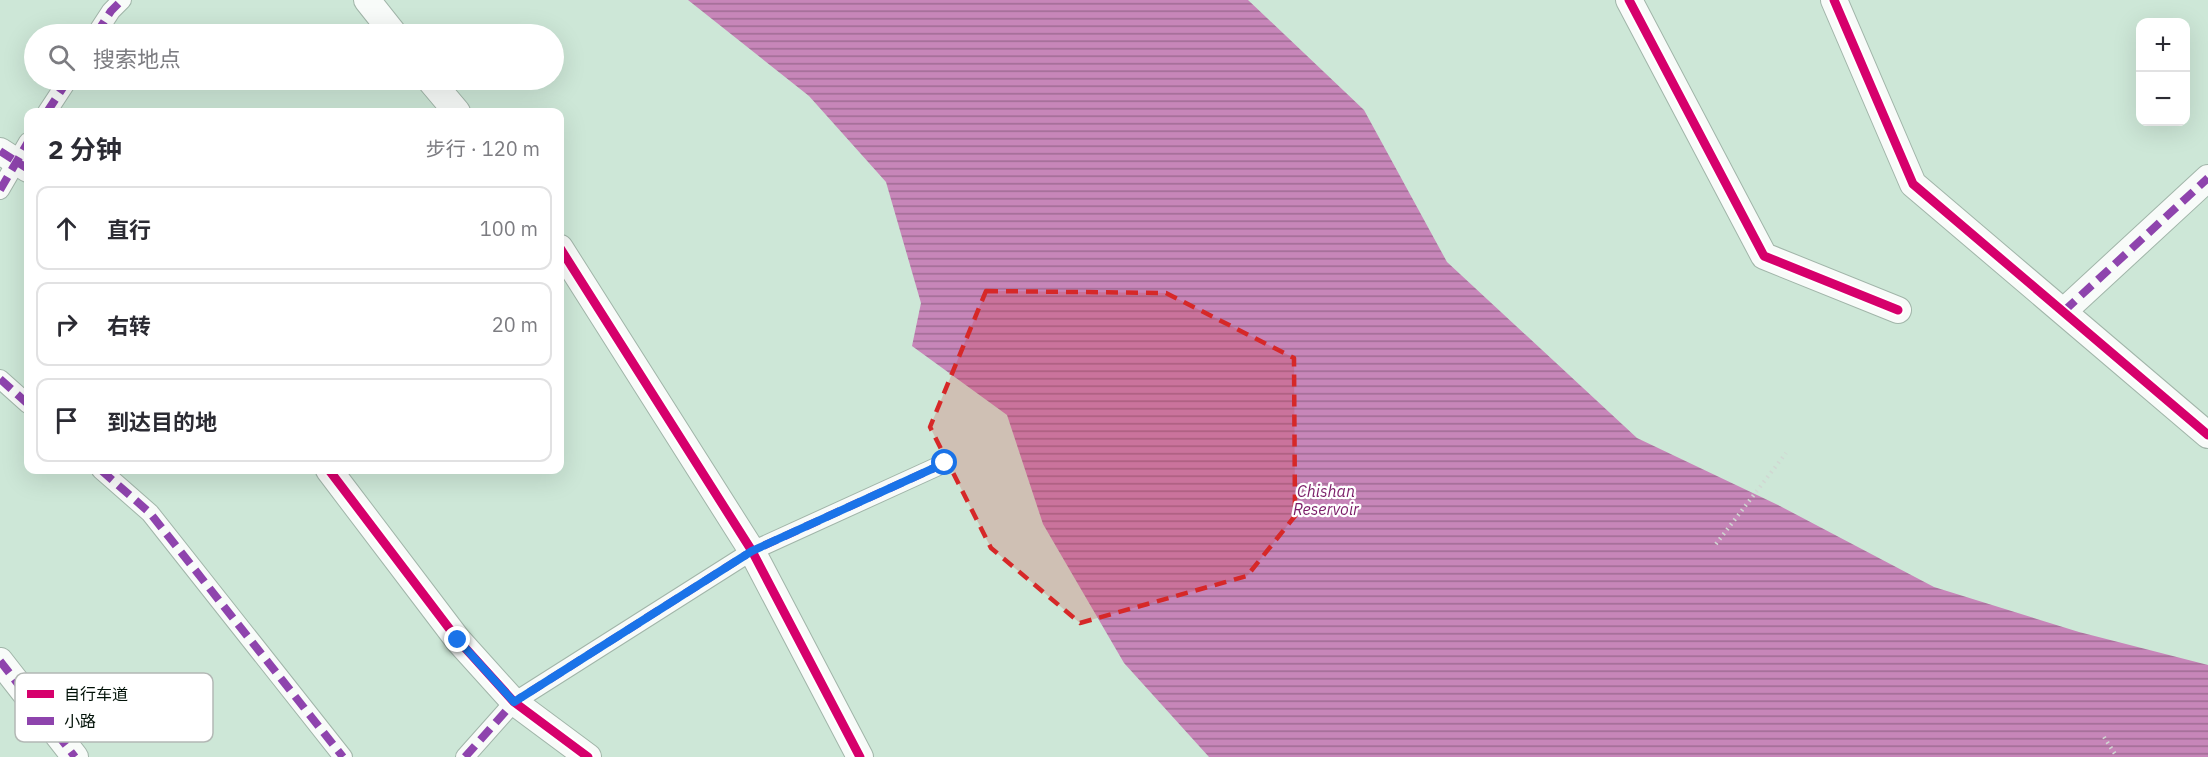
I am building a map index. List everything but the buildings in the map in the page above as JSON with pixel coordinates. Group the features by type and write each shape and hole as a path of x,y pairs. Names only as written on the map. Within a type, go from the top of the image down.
{"street":[{"path":"103,24 122,0"},
{"path":"367,0 386,24"},
{"path":"1629,0 1764,256 1898,310"},
{"path":"1834,0 1913,184 2208,435"},
{"path":"50,108 61,90"},
{"path":"438,90 454,108"},
{"path":"0,190 19,156"},
{"path":"2064,311 2208,178"},
{"path":"564,254 752,551 860,757"},
{"path":"0,379 24,400"},
{"path":"465,757 514,702 752,551 945,463"},
{"path":"106,474 150,513 343,757"},
{"path":"332,474 458,640 514,702 588,757"},
{"path":"0,661 15,680"},
{"path":"63,742 75,757"}],"path":[{"path":"1716,544 1786,453"},
{"path":"2104,737 2117,757"}],"highlighted area":[{"path":"986,291 1166,293 1294,358 1295,516 1247,576 1080,623 991,548 930,427"}],"water":[{"name":"Chishan Reservoir","path":"688,0 1248,0 1364,110 1447,262 1637,438 1778,505 1934,587 2079,632 2208,665 2208,757 1209,757 1124,663 1043,524 1007,415 912,346 921,303 886,182 809,96"}],"marked path":[{"path":"103,24 122,0"},
{"path":"50,108 61,90"},
{"path":"0,190 24,149"},
{"path":"0,151 24,166"},
{"path":"2064,311 2208,178"},
{"path":"0,379 24,400"},
{"path":"465,757 514,702 752,551 945,463"},
{"path":"106,474 150,513 343,757"},
{"path":"0,661 15,680"},
{"path":"63,742 75,757"}],"cycle path":[{"path":"1629,0 1764,256 1898,310"},
{"path":"1834,0 1913,184 2208,435"},
{"path":"564,254 752,551 860,757"},
{"path":"332,474 458,640 514,702 588,757"}],"route":[{"path":"458,640 514,702 752,551 945,463"}]}
